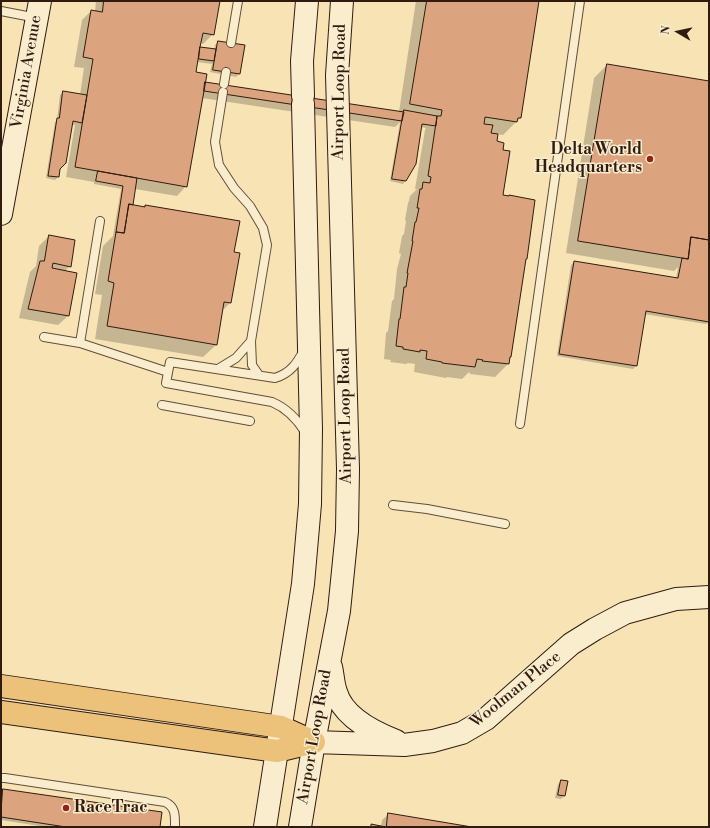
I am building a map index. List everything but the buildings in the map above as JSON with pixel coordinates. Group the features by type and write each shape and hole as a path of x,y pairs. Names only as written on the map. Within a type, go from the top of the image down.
{"highway":[{"path":"1,686 281,727 314,742"},
{"path":"1,712 277,751 314,742"}],"main road":[{"path":"265,827 303,584 310,504 311,446 302,60 307,1"},
{"name":"Airport Loop Road","path":"300,827 314,742 339,611 347,531 348,469 337,76 342,1"},
{"name":"Virginia Avenue","path":"2,206 39,9"},
{"name":"Woolman Place","path":"314,742 404,745 433,741 462,733 486,719 571,644 595,629 625,613 676,599 709,597"},
{"path":"330,659 336,692 342,705 359,722 404,745"}],"lane":[{"path":"231,43 238,1"},
{"path":"520,424 580,1"},
{"path":"1,11 39,9"},
{"path":"226,72 215,142 218,165 234,188 250,206 263,228 267,245 251,340 252,365 258,375"},
{"path":"80,343 100,221"},
{"path":"308,335 298,360 284,375 276,378 170,362 166,383 272,402 281,406 300,425 311,446"},
{"path":"44,337 80,343 168,372"},
{"path":"218,369 236,358 251,340"},
{"path":"162,405 250,421"},
{"path":"392,505 427,509 505,524"},
{"path":"1,778 165,802 170,804 174,809 175,827"}],"place":[{"name":"Delta World Headquarters","path":"650,159"},
{"name":"RaceTrac","path":"66,808"}]}
